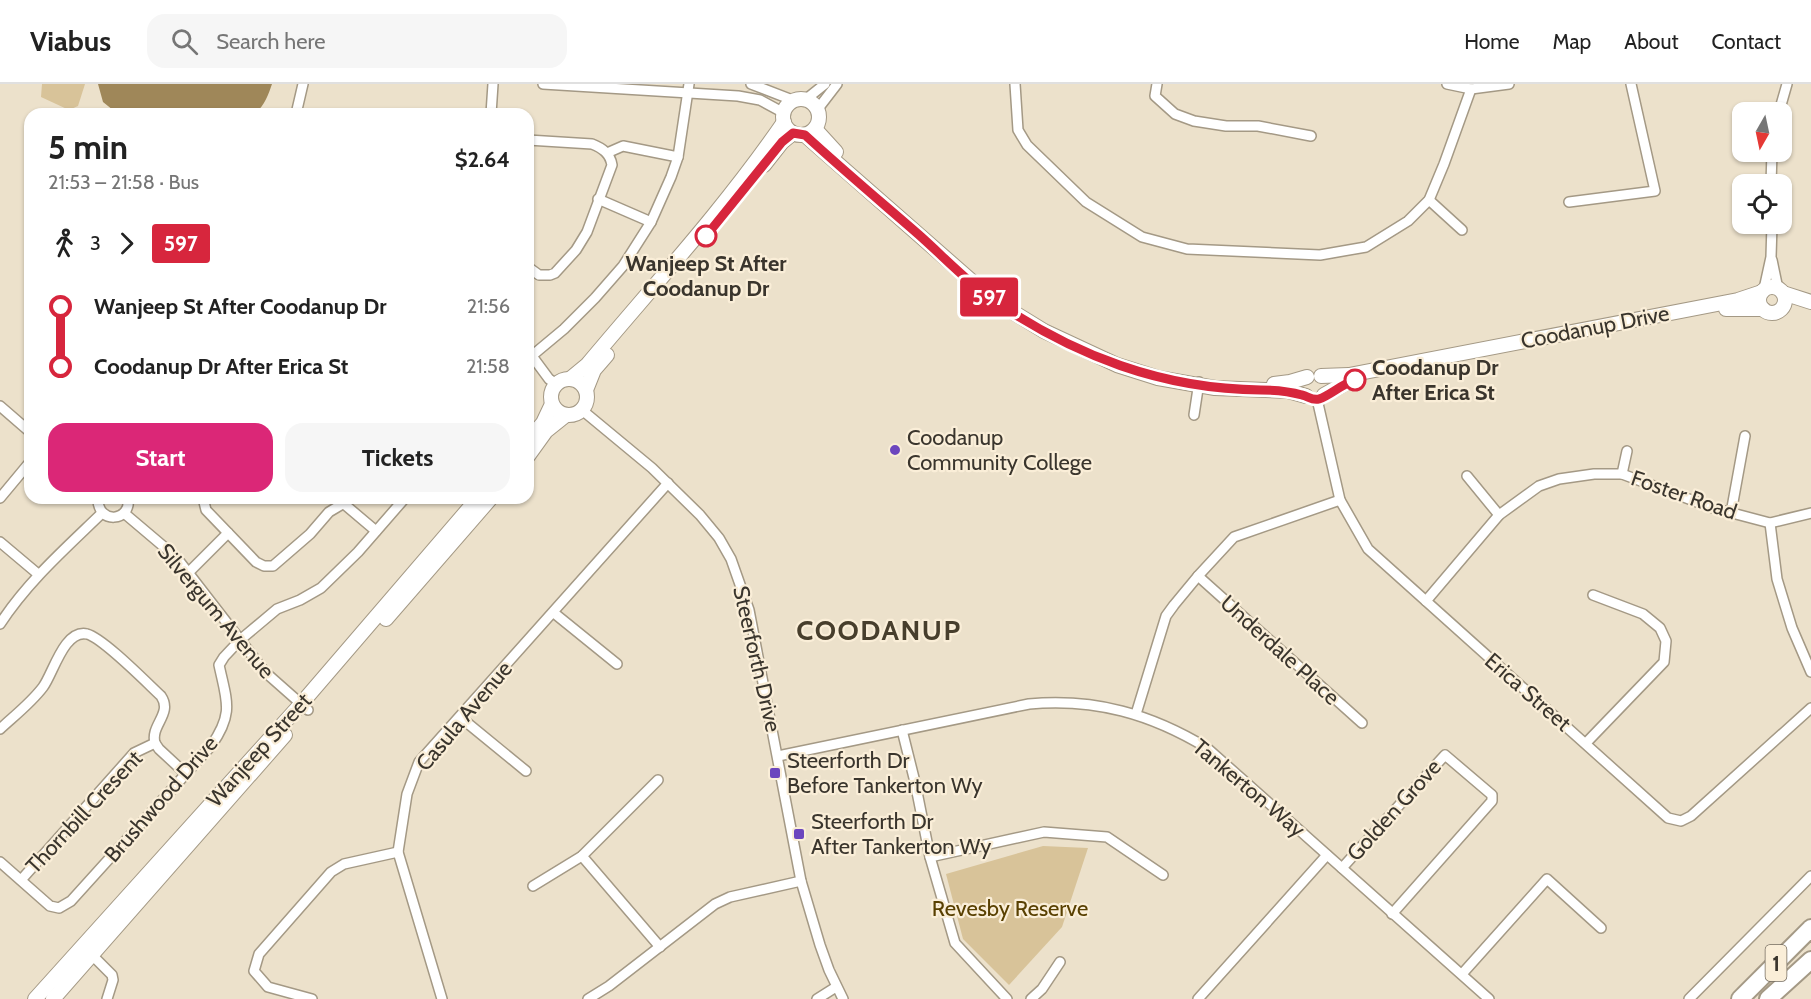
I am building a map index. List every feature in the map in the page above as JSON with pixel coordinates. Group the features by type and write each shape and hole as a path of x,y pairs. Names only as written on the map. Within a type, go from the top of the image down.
{"highway":[{"name":"1","path":"1740,999 1811,928"},
{"name":"1","path":"1768,999 1811,960"}],"main road":[{"path":"534,448 546,431 566,415 582,410 587,400 586,390 594,370 782,142 804,132 819,120 818,110 810,102 800,100 790,104 784,118 741,181 681,253 587,365 570,379 556,384 551,393 552,404 557,411 566,415"},
{"path":"784,118 789,130 804,132"},
{"name":"Coodanup Drive","path":"804,132 832,149 954,257 1018,308 1055,330 1111,356 1149,369 1234,390 1288,391 1316,397 1353,381 1712,311 1740,308 1762,309 1773,313 1774,294"},
{"path":"1762,309 1759,303 1774,294 1811,302"},
{"name":"Coodanup Drive","path":"1199,382 1275,384 1314,377 1349,375 1774,294 1811,309"},
{"path":"1314,377 1327,384 1328,388 1316,397 1303,388 1303,384 1314,377"},
{"path":"570,379 579,382 586,390"},
{"path":"534,433 543,423 552,404"},
{"name":"Wanjeep Street","path":"304,707 473,504"},
{"name":"Wanjeep Street","path":"35,999 87,951 486,504"},
{"name":"Wanjeep Street","path":"53,999 87,951"}],"street":[{"path":"297,108 303,84"},
{"path":"491,108 493,84"},
{"path":"543,84 688,89 738,96 760,100 784,118"},
{"path":"751,84 800,100 825,84"},
{"path":"818,110 837,84"},
{"path":"1015,84 1018,130 1027,146 1086,202 1142,237 1187,249 1320,255 1366,247 1408,221 1429,200 1471,89"},
{"path":"1157,84 1155,96 1175,114 1194,121 1226,126 1258,126 1311,136"},
{"path":"1447,84 1471,89 1509,84"},
{"path":"1569,202 1655,191 1631,84"},
{"path":"1782,102 1787,84"},
{"path":"534,351 564,329 595,298 622,266 651,222 678,157 688,89"},
{"path":"534,140 592,144 601,147 607,153 612,165 583,240 555,273 539,275 534,271"},
{"path":"607,153 623,146 678,157"},
{"path":"598,199 651,222"},
{"path":"1429,200 1462,230"},
{"path":"1772,234 1774,294"},
{"path":"534,361 556,384"},
{"path":"1194,415 1199,382"},
{"name":"Erica Street","path":"1316,397 1340,500 1368,549 1668,818 1681,821 1691,816 1811,708"},
{"path":"0,406 24,427"},
{"name":"Steerforth Drive","path":"582,410 668,483 700,515 719,538 731,559 749,610 801,881 820,945 843,999"},
{"path":"1731,513 1745,436"},
{"path":"1622,474 1627,451"},
{"path":"0,498 24,469"},
{"name":"Foster Road","path":"1426,601 1499,515 1539,486 1559,479 1594,474 1622,474 1713,508 1770,523 1811,513"},
{"path":"1467,476 1499,515"},
{"name":"Casula Avenue","path":"442,999 398,852 407,794 419,762 668,483"},
{"path":"1136,714 1166,616 1198,576 1234,537 1340,500"},
{"path":"98,504 102,513 109,517 117,517 124,513 129,504"},
{"path":"203,504 206,510 256,562 264,566 273,566 310,534 338,504"},
{"path":"346,504 376,531"},
{"name":"Brushwood Drive","path":"21,880 50,906 59,908 71,901 211,746 221,731 227,714 227,697 219,665 224,657 240,640 277,609 321,588 358,552 400,504"},
{"path":"0,624 11,606 38,574 102,513"},
{"name":"Silvergum Avenue","path":"124,513 176,557 265,672 304,707"},
{"path":"1770,523 1777,579 1792,628 1811,672"},
{"path":"188,573 228,533"},
{"path":"0,542 38,574"},
{"name":"Underdale Place","path":"1198,576 1362,723"},
{"path":"1586,743 1664,662 1666,641 1660,628 1643,614 1593,595"},
{"path":"554,613 617,664"},
{"name":"Thornbill Cresent","path":"0,729 44,686 61,651 75,636 84,633 93,636 108,647 164,700 164,716 154,733 155,743 134,753 21,880"},
{"name":"Tankerton Way","path":"778,756 1029,704 1080,703 1136,714 1166,725 1207,748 1490,999"},
{"path":"460,717 525,771"},
{"path":"902,730 930,856 955,943 1007,999"},
{"path":"155,743 186,774"},
{"name":"Golden Grove","path":"1342,868 1445,755 1492,795 1492,801 1392,914"},
{"path":"533,886 582,856 658,780"},
{"path":"930,856 1044,832 1107,837 1163,875"},
{"path":"312,999 268,987 255,971 260,954 331,872 344,864 398,852"},
{"path":"1198,999 1327,855"},
{"path":"582,856 660,946"},
{"path":"0,862 21,880"},
{"path":"1689,999 1811,876"},
{"path":"1462,974 1547,879 1601,928"},
{"path":"588,999 609,986 715,904 730,897 801,881"},
{"path":"87,951 112,975 113,980 107,999"},
{"path":"1031,999 1042,989 1060,962"},
{"path":"818,999 836,987"}],"green space":[{"path":"42,84 85,84 78,106 74,108 65,108 41,97"},
{"name":"Revesby Reserve","path":"1043,846 1088,848 1062,927 1009,985 963,939 946,874"}],"shaded area":[{"path":"98,84 272,84 260,108 110,108 103,102"}],"bus line":[{"name":"597","path":"706,236 782,142 793,133 805,135 992,299 1044,331 1096,356 1170,381 1234,390 1288,391 1313,399 1321,398 1336,388 1355,380"}],"place":[{"name":"Wanjeep St After Coodanup Dr","path":"706,236"},
{"name":"Coodanup Dr After Erica St","path":"1355,380"},
{"name":"Coodanup Community College","path":"895,450"},
{"name":"Steerforth Dr Before Tankerton Wy","path":"775,773"},
{"name":"Steerforth Dr After Tankerton Wy","path":"799,834"}],"district":[{"name":"COODANUP","path":"879,630"}]}
